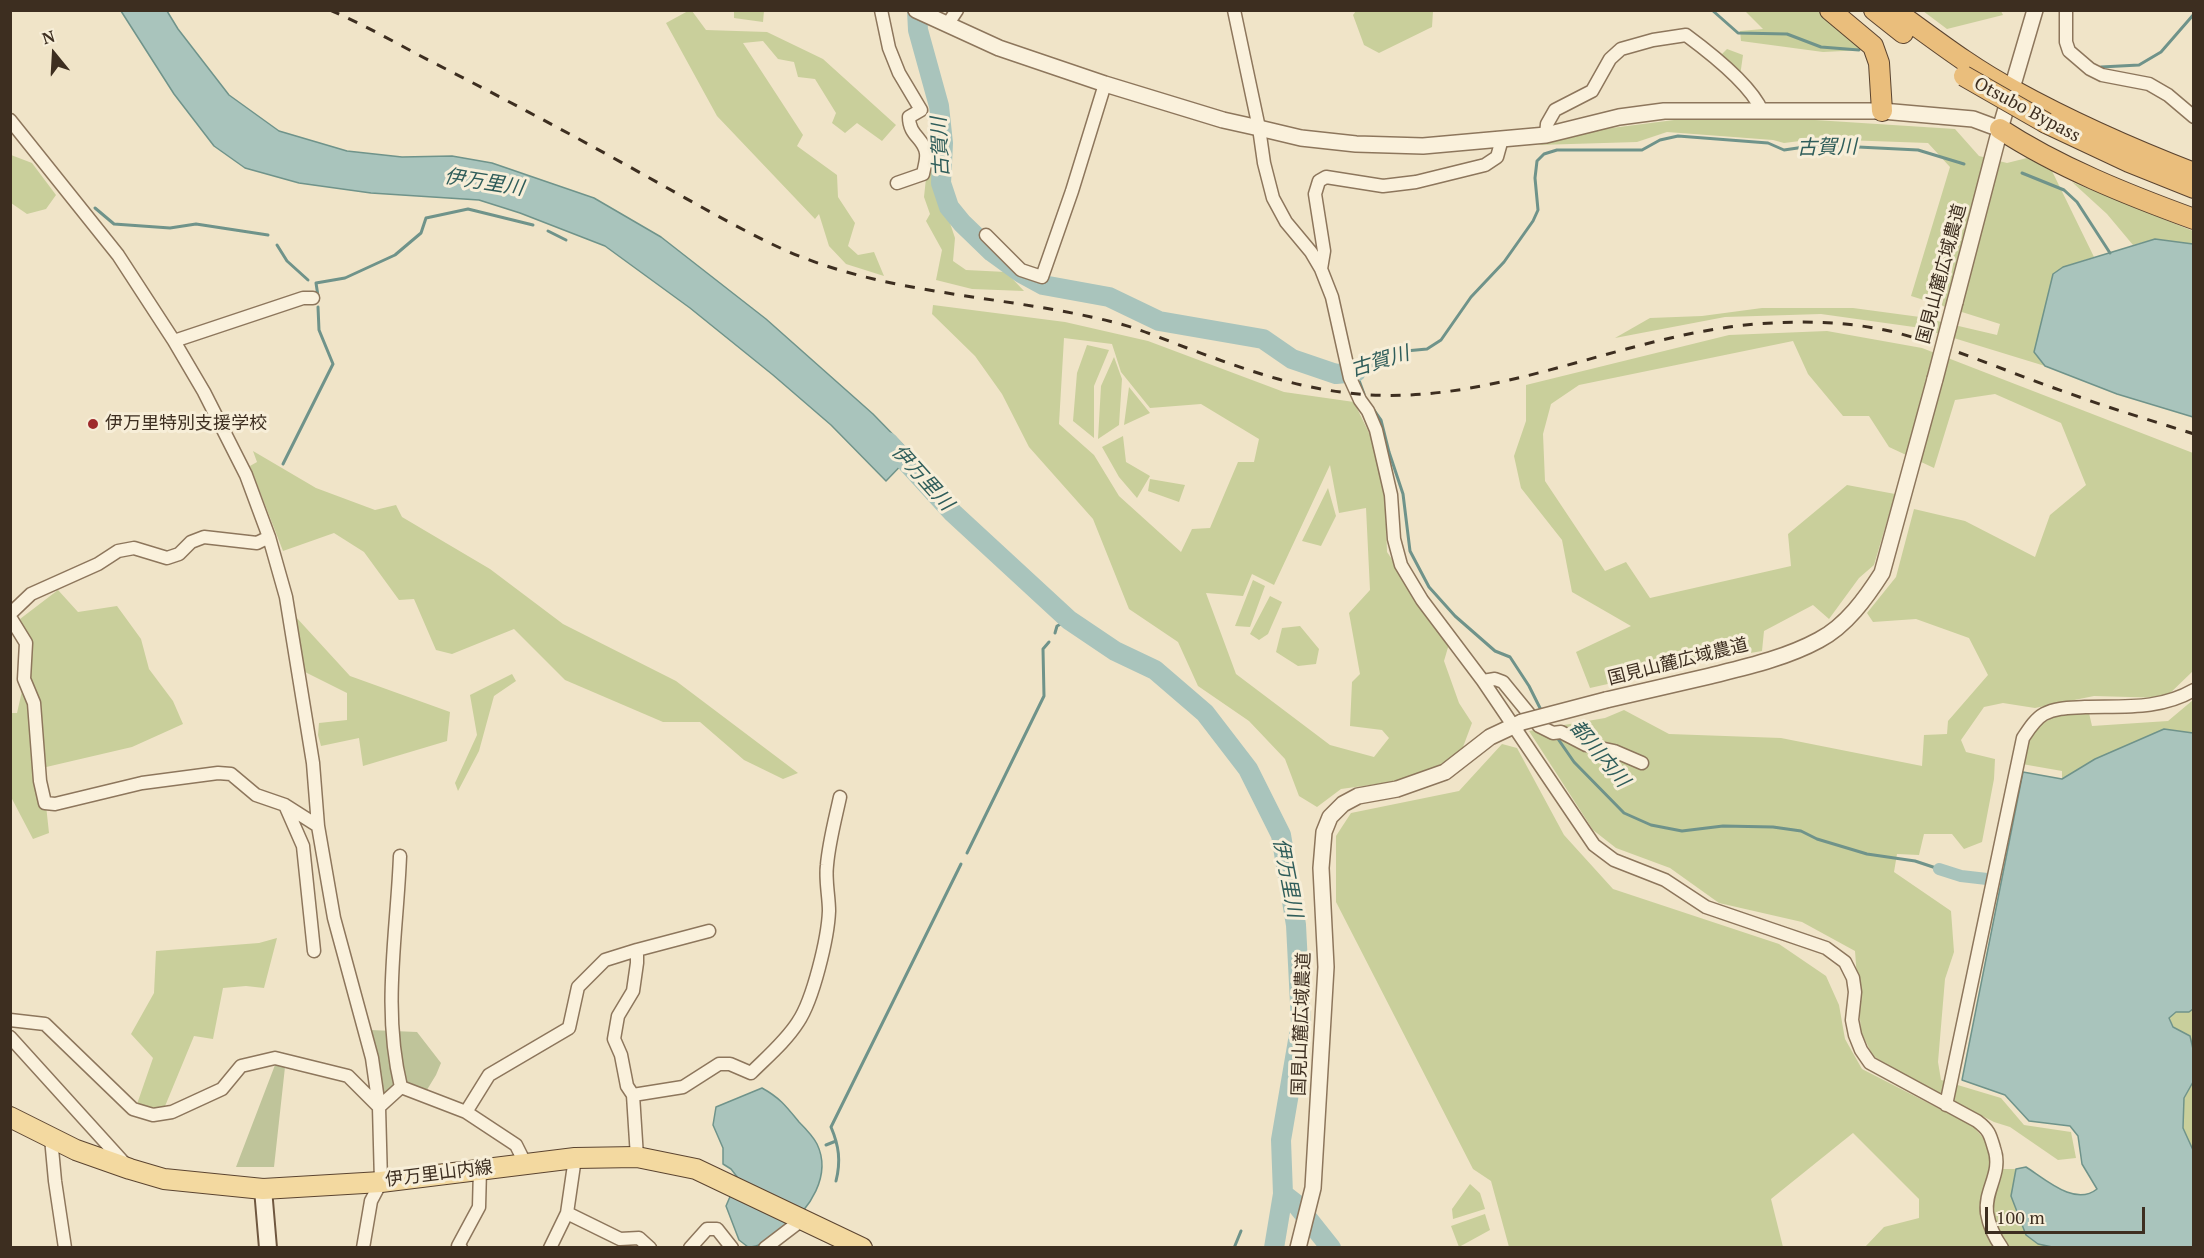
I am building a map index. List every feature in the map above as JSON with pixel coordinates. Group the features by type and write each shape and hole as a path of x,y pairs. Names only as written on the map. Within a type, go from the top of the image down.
{"highway":[{"path":"1830,10 1872,46 1879,63 1882,111"},
{"name":"Otsubo Bypass","path":"1874,10 1964,76 2046,123 2129,162 2193,188"},
{"path":"1894,10 1958,56 2013,90 2145,154 2193,173"},
{"path":"2000,129 2025,145 2137,198 2193,219"}],"main road":[{"name":"伊万里山内線","path":"10,1117 76,1150 130,1170 164,1179 263,1189 381,1182 575,1158 637,1156 696,1169 862,1248"},
{"path":"263,1189 268,1248"}],"street":[{"path":"880,10 889,48 899,73 921,110 909,117 909,127 921,142 926,153 923,174 897,183"},
{"path":"916,10 999,48 1105,84 1223,120 1300,138 1356,144 1423,146 1546,135 1619,117 1664,111 1882,111 1973,119 2000,129"},
{"path":"941,22 957,10"},
{"path":"1234,10 1273,198 1286,222 1311,252 1321,269 1332,297 1349,374 1376,430 1391,495 1394,538 1401,565 1422,600 1517,724 1594,845 1614,860 1665,880 1706,907 1826,948 1845,962 1853,978 1852,1020 1855,1035 1870,1063 1977,1121 1989,1131 1997,1155 1998,1167 1988,1201 1987,1213 1995,1237 2002,1248"},
{"name":"国見山麓広域農道","path":"1298,1247 1313,1188 1326,967 1321,868 1324,832 1330,817 1343,804 1358,796 1397,789 1445,772 1490,737 1517,724 1749,666 1792,652 1821,639 1845,620 1867,597 1882,573 2000,129 2035,10"},
{"path":"2066,10 2066,42 2069,51 2090,69 2102,75 2149,84 2168,95 2193,117"},
{"path":"1546,135 1547,124 1556,110 1592,91 1610,58 1621,50 1653,40 1686,35 1712,54 1758,100 1762,111"},
{"path":"986,235 1021,270 1042,277 1072,191 1105,84"},
{"path":"10,120 118,255 174,341 204,392 246,475 269,537 288,608 313,763 318,826 334,918 372,1058 379,1107 381,1182 371,1201 363,1248"},
{"path":"1321,269 1324,251 1315,194 1319,181 1326,177 1383,186 1416,182 1485,165 1497,157 1502,139"},
{"path":"174,341 303,298 312,298"},
{"path":"269,537 257,543 204,537 191,542 179,554 167,558 135,548 118,551 98,564 31,594 10,615 26,643 24,679 34,703 40,781 45,802 55,804 142,783 218,773 231,774 256,795 285,805 318,826"},
{"path":"1483,681 1495,679 1503,682 1539,726 1586,745 1614,751 1642,763"},
{"path":"1946,1105 2023,738 2031,725 2044,714 2062,708 2153,705 2168,702 2193,690"},
{"path":"633,1095 683,1087 719,1064 730,1064 751,1073 787,1037 799,1021 810,997 827,932 829,909 826,869 829,844 840,797"},
{"path":"285,805 303,846 314,951"},
{"path":"400,856 392,963 392,1029 394,1057 401,1087"},
{"path":"466,1112 489,1075 569,1028 578,987 605,960 709,932"},
{"path":"637,950 633,991 618,1016 614,1039 621,1055 627,1086 633,1095 637,1156"},
{"path":"10,1020 45,1024 133,1109 153,1115 172,1112 222,1089 241,1066 275,1058 348,1076 379,1107"},
{"path":"10,1036 130,1170"},
{"path":"379,1107 401,1087"},
{"path":"401,1087 466,1112 516,1145 525,1163"},
{"path":"51,1138 65,1248"},
{"path":"550,1248 567,1213 575,1158"},
{"path":"461,1248 458,1246 479,1207 480,1169"},
{"path":"567,1213 620,1239 639,1238 650,1248"},
{"path":"765,1248 803,1219"},
{"path":"690,1248 707,1229 717,1229 732,1248"}],"green space":[{"path":"692,11 706,30 767,32 823,59 896,125 882,141 857,123 845,133 832,123 836,113 815,79 798,77 794,62 778,59 763,41 743,43 803,135 797,146 837,175 838,197 855,223 848,246 858,255 874,252 884,276 846,264 829,246 819,214 815,219 717,116 666,23"},
{"path":"734,11 764,11 763,22 734,18"},
{"path":"1356,11 1433,11 1432,27 1379,53 1364,45 1353,15"},
{"path":"1745,11 1819,11 1864,50 1823,52 1741,41 1740,31 1763,29"},
{"path":"1923,11 2001,11 2003,15 1947,29"},
{"path":"1727,49 1743,55 1740,76 1719,57"},
{"path":"1784,118 1955,129 1979,156 2007,163 2027,158 2052,171 2094,257 2063,267 2034,352 2045,366 1921,328 1821,314 1725,317 1615,338 1650,318 1702,316 1762,308 1853,308 1920,317 1997,335 2000,324 1911,296 1950,167 1928,143 1816,139 1784,143 1773,140 1667,132 1637,142 1538,145 1604,129 1674,120"},
{"path":"929,150 939,159 939,190 955,238 953,261 966,270 1006,272 1024,291 972,289 936,280 942,250 926,221 930,214 924,197"},
{"path":"11,155 32,163 56,195 46,209 27,214 11,203"},
{"path":"2072,182 2193,231 2193,244 2155,239 2133,245 2107,214"},
{"path":"933,305 1065,322 1148,341 1284,392 1354,402 1370,435 1385,496 1387,552 1449,644 1444,661 1459,703 1472,723 1460,755 1407,780 1341,789 1317,807 1299,796 1285,759 1249,721 1198,686 1178,642 1129,609 1093,519 1029,447 1002,394 975,356 932,314","holes":["1064,338 1112,344 1121,372 1150,408 1201,404 1259,439 1254,462 1238,462 1210,528 1192,529 1181,552 1119,496 1094,455 1059,424","1330,465 1339,513 1366,508 1370,590 1349,613 1360,674 1352,682 1350,726 1382,730 1389,738 1374,757 1330,745 1236,674 1206,593 1243,596 1252,574 1274,585"]},
{"path":"1827,331 1922,348 2193,453 2193,671 2165,698 2094,696 2035,708 2003,703 1984,707 1961,740 1966,752 1995,759 1994,779 1982,842 1964,849 1952,834 1924,834 1919,855 1897,854 1894,872 1951,911 1954,952 1945,979 1938,1062 1941,1080 2001,1098 2024,1125 2071,1132 2076,1158 2058,1160 2010,1127 1994,1122 1914,1081 1873,1056 1861,1032 1855,951 1802,922 1719,903 1670,868 1616,848 1593,830 1529,731 1605,718 1624,710 1669,734 1781,738 1922,766 1924,735 1947,734 1948,721 1988,675 1969,638 1916,619 1873,622 1867,613 1896,577 1914,509 1965,521 2035,557 2050,515 2086,485 2061,423 1995,394 1955,400 1934,468 1889,447 1869,416 1843,416 1808,374 1793,341 1579,385 1551,404 1543,434 1545,481 1605,571 1626,562 1650,598 1791,566 1788,534 1847,485 1895,494 1874,565 1859,578 1829,619 1813,605 1764,631 1762,651 1590,688 1576,652 1631,626 1572,592 1562,540 1521,488 1514,456 1526,421 1526,385 1729,335"},
{"path":"1087,345 1109,350 1094,386 1094,438 1073,421 1077,373"},
{"path":"1114,357 1122,379 1119,425 1098,439 1101,386"},
{"path":"1129,387 1150,413 1124,425"},
{"path":"1123,436 1126,462 1150,476 1137,498 1119,477 1102,447"},
{"path":"253,451 316,488 375,510 396,505 402,517 490,569 563,624 676,681 798,773 783,779 744,760 700,722 663,722 565,680 514,629 452,654 436,650 414,599 399,600 364,552 334,533 283,551 250,466 257,462"},
{"path":"1150,479 1185,485 1179,502 1148,491"},
{"path":"1328,488 1336,516 1321,546 1302,541"},
{"path":"1253,580 1265,586 1250,627 1235,626"},
{"path":"58,590 78,612 117,606 141,639 149,669 173,701 183,724 132,747 42,768 49,833 33,839 11,797 10,713 17,713 32,647 20,619"},
{"path":"1270,596 1282,602 1268,634 1259,640 1250,634"},
{"path":"295,616 350,676 450,712 447,741 363,766 359,738 321,746 318,735 319,723 347,720 347,693 303,671"},
{"path":"1300,626 1319,649 1316,664 1298,666 1276,652 1282,628"},
{"path":"512,674 516,681 494,696 479,751 458,791 455,783 477,735 470,695"},
{"path":"2193,700 2193,733 2164,729 2095,759 2062,779 2062,771 2022,764 2031,731 2055,716 2089,713 2092,726 2168,721"},
{"path":"1502,744 1517,748 1564,835 1613,889 1779,944 1826,976 1839,1005 1845,1039 1862,1069 1973,1126 1990,1146 1997,1169 2016,1169 2011,1196 2038,1244 2057,1247 1865,1247 1884,1227 1919,1218 1919,1199 1853,1133 1771,1199 1783,1247 1509,1247 1491,1181 1473,1169 1336,902 1336,836 1351,813 1459,791"},
{"path":"277,938 264,988 246,986 223,988 213,1039 194,1036 163,1111 136,1107 153,1058 131,1034 154,993 156,951 259,943"},
{"path":"2193,1009 2193,1049 2190,1036 2173,1027 2169,1017 2176,1012 2189,1012"},
{"path":"370,1030 417,1032 441,1063 425,1093 405,1085 383,1095"},
{"path":"275,1065 285,1067 274,1167 236,1167"},
{"path":"2193,1082 2193,1150 2183,1128 2184,1098"},
{"path":"1470,1184 1480,1193 1485,1209 1453,1219 1452,1209"},
{"path":"1485,1214 1490,1230 1459,1247 1451,1226"}],"water":[{"path":"121,11 167,11 178,29 229,95 279,131 347,151 402,157 452,156 492,163 594,198 661,237 766,319 873,414 912,454 886,481 831,425 773,375 690,308 605,246 520,213 479,200 371,193 299,183 245,168 214,146 174,94"},
{"path":"2155,239 2193,244 2193,417 2117,394 2045,366 2034,352 2053,274 2063,267"},
{"path":"2164,729 2193,733 2193,1009 2189,1012 2176,1012 2169,1018 2173,1027 2190,1036 2193,1049 2193,1082 2184,1098 2183,1128 2193,1150 2193,1247 2057,1248 2038,1244 2026,1235 2011,1196 2016,1169 2026,1167 2060,1189 2079,1195 2088,1194 2097,1189 2082,1164 2078,1136 2070,1126 2029,1121 2005,1095 1962,1080 2023,772 2062,779 2095,759"},
{"path":"762,1088 774,1095 813,1138 821,1156 822,1168 816,1191 802,1212 768,1240 748,1247 739,1240 726,1206 738,1178 731,1169 723,1164 723,1148 713,1125 716,1107"}],"waterway":[{"name":"古賀川","path":"917,10 918,30 939,106 943,143 941,183 949,207 992,252 1021,273 1043,285 1109,297 1159,321 1263,339 1292,359 1336,374 1356,372"},
{"path":"1712,10 1738,33 1787,34 1821,47 1859,50"},
{"path":"2101,67 2139,65 2161,52 2194,14"},
{"name":"古賀川","path":"1364,394 1356,372 1369,368 1383,357 1395,352 1427,349 1441,340 1471,297 1504,262 1533,221 1538,210 1535,178 1537,161 1544,154 1557,150 1642,150 1660,140 1678,136 1768,143 1784,150 1818,145 1918,150 1964,164"},
{"name":"古賀川","path":"2022,173 2064,190 2077,202 2110,253"},
{"path":"95,208 114,224 170,228 196,224 268,235"},
{"path":"318,296 316,283 345,278 395,255 421,233 426,218 468,209 533,225"},
{"path":"548,231 566,240"},
{"path":"277,245 287,261 308,280"},
{"path":"283,464 333,364 319,330 318,307"},
{"name":"都川内川","path":"1374,410 1381,420 1403,494 1410,551 1429,587 1455,616 1495,651 1510,657 1529,686 1542,712"},
{"name":"伊万里川","path":"888,442 953,513 1069,620 1115,651 1155,670 1205,713 1248,769 1281,835 1296,925 1301,1023 1281,1140 1283,1194 1274,1248"},
{"path":"1055,633 1057,626 1069,620"},
{"path":"967,853 1044,696 1043,649 1049,642"},
{"name":"都川内川","path":"1556,736 1574,762 1624,813 1651,825 1682,831 1723,826 1773,827 1801,831 1817,839 1867,854 1915,861 1939,869"},
{"path":"836,1181 838,1154 831,1127 961,864"},
{"name":"都川内川","path":"1939,869 1961,876 1987,879"},
{"path":"826,1145 836,1141"},
{"path":"1283,1194 1296,1204 1331,1248"},
{"path":"1234,1248 1241,1231"}],"railway":[{"path":"330,10 371,29 541,119 743,230 816,262 900,285 1028,305 1113,322 1247,369 1307,386 1349,393 1398,395 1447,392 1544,372 1688,334 1756,324 1835,323 1875,328 1917,338 2086,399 2194,434"}],"place":[{"name":"伊万里特別支援学校","path":"93,424"}]}
